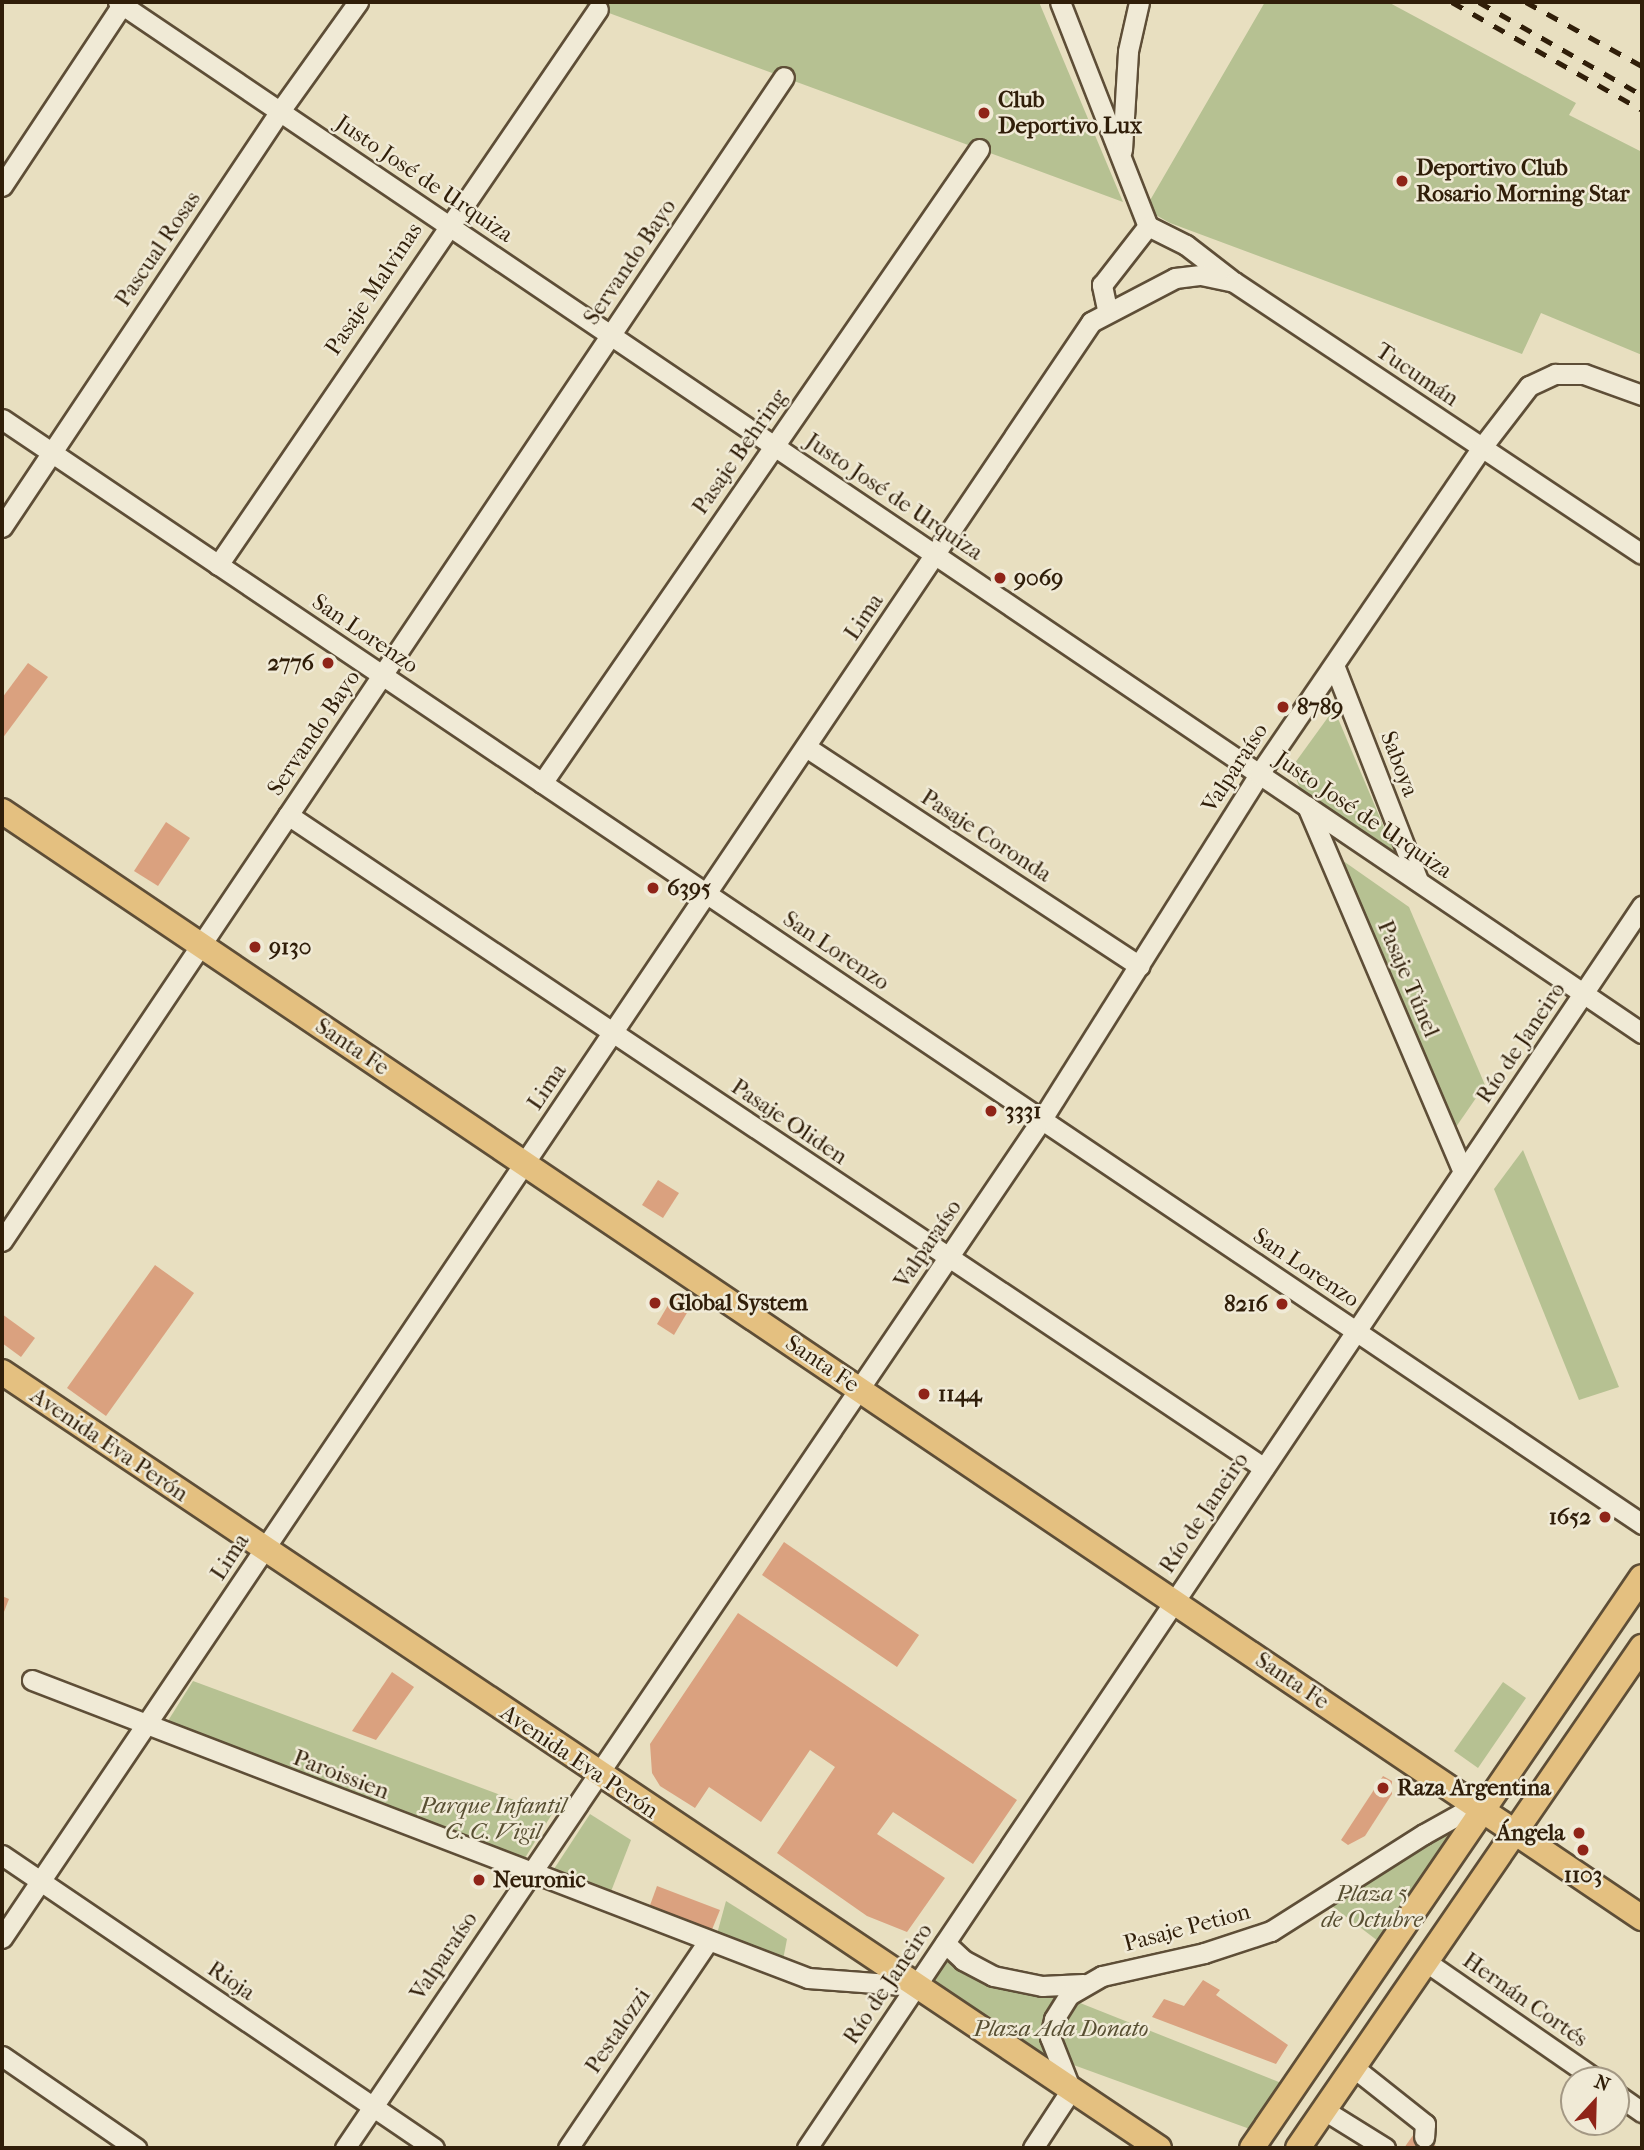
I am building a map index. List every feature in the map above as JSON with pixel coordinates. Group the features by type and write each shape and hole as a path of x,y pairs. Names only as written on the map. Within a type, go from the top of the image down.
{"main road":[{"name":"Santa Fe","path":"2,811 1642,1918"},
{"name":"Avenida Eva Perón","path":"2,1372 263,1551 1159,2148"},
{"path":"1252,2148 1642,1577"},
{"path":"1298,2148 1513,1831 1642,1647"}],"street":[{"name":"Pascual Rosas","path":"2,527 279,111 358,2"},
{"path":"1060,2 1148,226 1186,245 1234,282"},
{"path":"1121,159 1128,51 1139,2"},
{"name":"Justo José de Urquiza","path":"121,3 1642,1033"},
{"path":"2,186 121,3"},
{"name":"Pasaje Malvinas","path":"218,565 447,225 598,9"},
{"name":"Servando Bayo","path":"2,1241 784,77"},
{"name":"Pasaje Behring","path":"542,783 979,149"},
{"path":"1107,309 1102,285 1148,226"},
{"name":"Tucumán","path":"1153,287 1201,275 1234,282 1642,554"},
{"name":"Lima","path":"2,1938 148,1727 263,1551 1091,322 1107,309 1153,287"},
{"name":"Valparaíso","path":"345,2148 1042,1119 1259,774 1482,447 1529,386 1555,374 1584,374 1642,395"},
{"name":"San Lorenzo","path":"2,419 1642,1524"},
{"name":"Saboya","path":"1334,665 1418,881"},
{"name":"Pasaje Coronda","path":"806,747 1139,966"},
{"name":"Pasaje Túnel","path":"1307,806 1464,1171"},
{"name":"Pasaje Oliden","path":"288,815 1264,1468"},
{"name":"Río de Janeiro","path":"807,2148 1642,906"},
{"name":"Paroissien","path":"32,1680 148,1727 808,1978 916,1986"},
{"name":"Pasaje Petion","path":"945,1943 963,1961 993,1976 1042,1986 1084,1984 1271,1931 1424,1834 1460,1814 1482,1809"},
{"name":"Rioja","path":"2,1855 434,2148"},
{"name":"Pestalozzi","path":"568,2148 708,1941"},
{"name":"Hernán Cortés","path":"1425,1961 1577,2066"},
{"name":"Pasaje Petion","path":"1072,2090 1050,2037 1060,2006 1084,1984"},
{"path":"2,2056 136,2148"},
{"path":"1353,2067 1425,2124 1424,2137"},
{"path":"1033,2148 1072,2090"},
{"path":"1324,2110 1385,2148"}],"green space":[{"name":"Club Deportivo Lux","path":"579,2 1039,2 1123,202 979,149"},
{"name":"Deportivo Club Rosario Morning Star","path":"1265,2 1388,2 1576,103 1569,115 1642,152 1642,355 1541,313 1522,354 1170,223 1145,209"},
{"path":"1334,709 1397,858 1300,789 1292,767"},
{"path":"1339,858 1409,907 1485,1085 1456,1127"},
{"path":"1523,1150 1619,1387 1579,1400 1494,1189"},
{"name":"Parque Infantil C. C. Vigil","path":"193,1681 552,1814 525,1858 166,1724"},
{"path":"1503,1682 1526,1698 1478,1768 1454,1751"},
{"path":"590,1814 631,1840 610,1894 552,1872"},
{"name":"Plaza 5 de Octubre","path":"1457,1825 1378,1941 1332,1906"},
{"path":"726,1901 787,1939 783,1960 717,1934"},
{"name":"Plaza Ada Donato","path":"947,1953 1289,2086 1258,2132 1035,2051 929,1985 930,1973"}],"building":[{"path":"28,663 48,677 2,739 2,698"},
{"path":"166,822 190,838 158,886 134,871"},
{"path":"658,1180 679,1193 663,1218 642,1205"},
{"path":"155,1265 194,1293 106,1416 67,1388"},
{"path":"674,1295 691,1306 674,1335 657,1324"},
{"path":"2,1314 35,1338 21,1357 2,1343"},
{"path":"784,1542 919,1635 897,1667 762,1575"},
{"path":"2,1596 9,1599 2,1617"},
{"path":"738,1613 1017,1800 973,1864 893,1812 877,1834 945,1878 907,1932 867,1916 777,1853 835,1767 810,1750 761,1822 709,1787 695,1808 660,1786 652,1773 650,1744"},
{"path":"392,1672 414,1687 376,1740 352,1731"},
{"path":"1383,1776 1392,1781 1392,1794 1365,1836 1348,1845 1341,1840"},
{"path":"657,1886 720,1910 711,1932 649,1908"},
{"path":"1203,1980 1220,1990 1216,1995 1288,2045 1276,2064 1152,2017 1164,1999 1184,2006"},
{"path":"1416,2131 1436,2146 1435,2148 1404,2148"}],"railway":[{"path":"1452,2 1642,110"},
{"path":"1479,2 1642,95"},
{"path":"1526,2 1642,66"}],"place":[{"name":"Club Deportivo Lux","path":"984,113"},
{"name":"Deportivo Club Rosario Morning Star","path":"1402,181"},
{"name":"9069","path":"1000,578"},
{"name":"2776","path":"328,663"},
{"name":"8789","path":"1283,707"},
{"name":"6395","path":"653,888"},
{"name":"9130","path":"255,947"},
{"name":"3331","path":"991,1111"},
{"name":"Global System","path":"655,1303"},
{"name":"8216","path":"1282,1304"},
{"name":"1144","path":"924,1394"},
{"name":"1652","path":"1605,1517"},
{"name":"Raza Argentina","path":"1383,1788"},
{"name":"Ángela","path":"1579,1833"},
{"name":"1103","path":"1583,1850"},
{"name":"Neuronic","path":"479,1880"}]}
